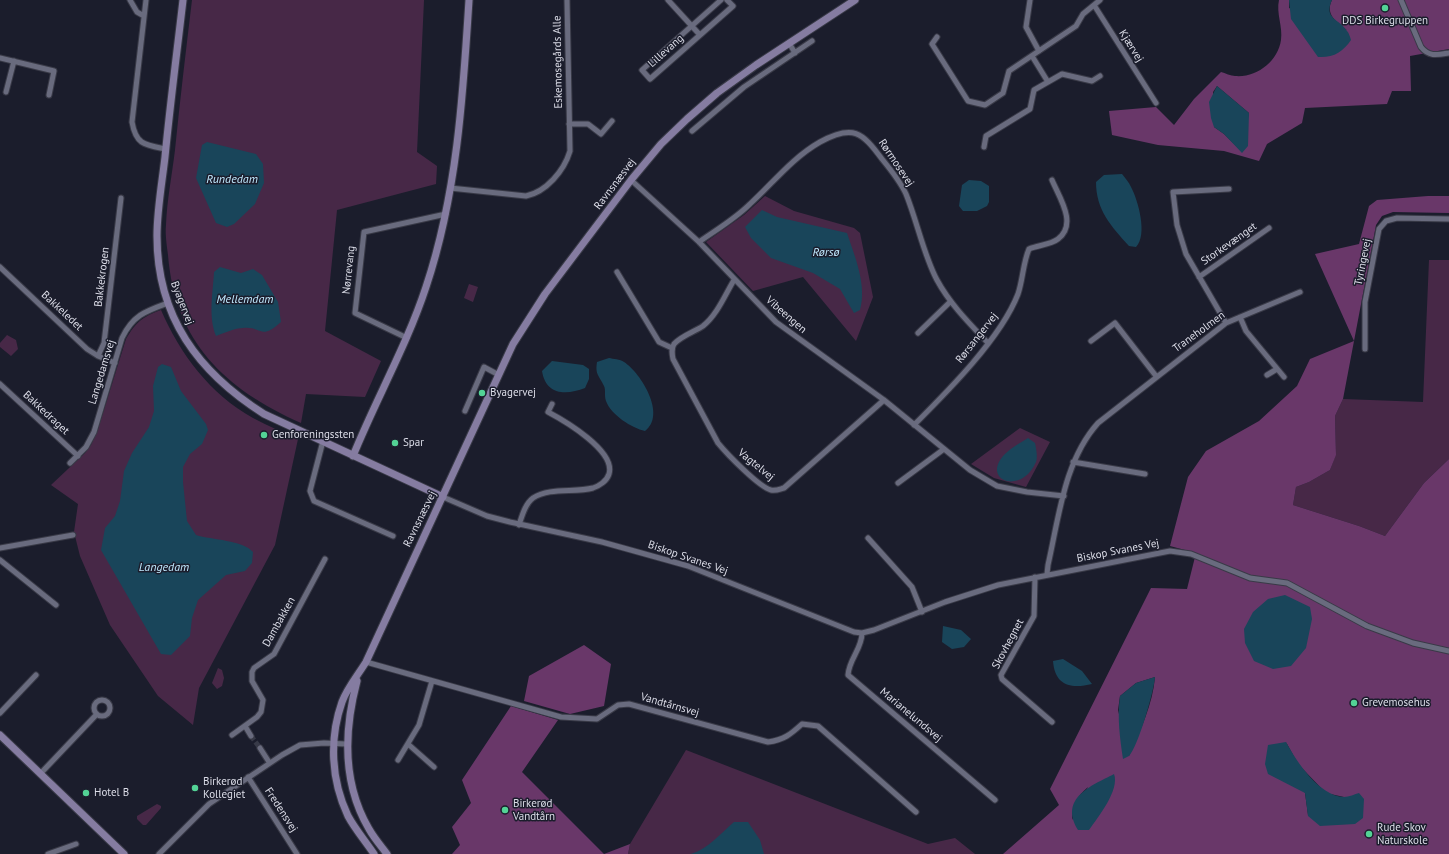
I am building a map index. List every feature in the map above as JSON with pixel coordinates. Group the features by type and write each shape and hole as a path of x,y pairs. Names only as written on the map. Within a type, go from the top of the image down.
{"main road":[{"name":"Byagervej","path":"183,0 157,234 161,278 168,303 190,347 219,381 238,397 264,414 442,497"},
{"path":"353,456 406,338 428,283 437,252 446,214 459,122 468,0"},
{"name":"Ravnsnæsvej","path":"374,854 348,817 339,793 334,770 333,743 342,701 366,662 513,344 545,294 631,180 661,144 717,93 852,2 858,0"},
{"name":"Ravnsnæsvej","path":"359,673 351,703 346,744 347,761 353,792 369,828 387,854"},
{"path":"0,735 124,854"}],"street":[{"path":"130,0 137,12 144,16"},
{"path":"146,0 132,122 137,139 145,145 166,149"},
{"name":"Eskemosegårds Alle","path":"450,188 526,196 536,194 544,190 567,163 570,152 567,0"},
{"name":"Lillevang","path":"668,0 700,35"},
{"name":"Lillevang","path":"721,0 642,70 650,79 733,6 728,0"},
{"path":"1030,0 1026,27 1039,51"},
{"path":"937,37 932,44 968,101 985,105 1003,93 1008,71 1076,26 1083,14 1100,0"},
{"path":"1401,0 1421,47 1426,53 1434,56 1449,53"},
{"name":"Kjærvej","path":"1094,5 1156,104"},
{"path":"692,131 744,87 796,53 812,40"},
{"path":"789,44 796,53"},
{"path":"1032,56 1048,82"},
{"path":"0,58 54,71 49,95"},
{"path":"6,92 14,61"},
{"path":"984,147 986,136 1030,109 1034,90 1062,74 1092,81 1100,76"},
{"name":"Eskemosegårds Alle","path":"569,124 588,124 601,134 612,121"},
{"name":"Rørmosevej","path":"699,242 749,206 795,160 820,142 841,133 856,133 863,136 870,142 896,177 905,193 936,278 950,302 988,343"},
{"name":"Vibeengen","path":"631,180 699,242 776,322 884,400 970,470 997,486 1027,492 1064,496"},
{"name":"Rørsangervej","path":"914,425 988,343 1007,316 1018,294 1029,249 1058,239 1065,231 1067,223 1066,214 1052,180"},
{"name":"Storkevænget","path":"1226,323 1186,254 1180,240 1176,224 1173,192 1229,188"},
{"name":"Bakkekrogen","path":"98,356 104,343 121,198"},
{"name":"Nørrevang","path":"406,338 355,313 364,232 446,214"},
{"name":"Tyringevej","path":"1365,349 1365,302 1379,229 1386,221 1397,218 1449,219"},
{"name":"Storkevænget","path":"1199,277 1269,228"},
{"name":"Bakkeledet","path":"0,267 87,349 98,356 115,362"},
{"path":"617,272 659,342 672,348 678,340 703,326 710,319 734,280"},
{"name":"Traneholmen","path":"1047,574 1073,462 1088,434 1098,423 1156,376 1226,323 1300,292"},
{"path":"918,333 950,302"},
{"name":"Langedamsvej","path":"70,463 86,447 94,432 122,338 128,327 135,318 145,312 168,303"},
{"path":"1240,316 1246,331 1284,377"},
{"path":"1091,341 1115,323 1156,376"},
{"name":"Vagtelvej","path":"672,348 673,359 718,443 727,454 765,488 771,490 784,488 884,400"},
{"path":"465,411 484,367 499,374"},
{"path":"1267,375 1277,369"},
{"name":"Bakkedraget","path":"0,384 78,456"},
{"path":"519,524 527,503 532,499 547,493 593,488 602,483 608,477 610,470 606,458 584,435 548,412 552,404"},
{"path":"323,441 310,490 314,501 393,536"},
{"path":"898,483 944,449"},
{"path":"1073,462 1145,474"},
{"name":"Biskop Svanes Vej","path":"442,497 487,516 602,542 688,566 854,632 862,633 874,630 982,589 1047,574 1158,552 1170,551 1191,554 1250,578 1287,583 1367,626 1413,643 1449,651"},
{"path":"0,548 73,535"},
{"path":"868,538 912,587 922,612"},
{"name":"Dambakken","path":"232,735 257,717 263,706 261,694 252,681 252,672 254,668 274,654 325,559"},
{"path":"0,560 56,605"},
{"name":"Skovhegnet","path":"1035,577 1034,616 1001,675 1002,679 1052,722"},
{"name":"Marianelundsvej","path":"862,633 862,642 849,666 848,675 995,800"},
{"name":"Vandtårnsvej","path":"366,662 561,717 597,719 618,705 629,704 768,742 779,741 787,737 802,724 818,726 916,812"},
{"path":"0,713 36,675"},
{"path":"398,760 419,725 432,681"},
{"path":"41,773 97,714"},
{"path":"245,726 252,736"},
{"path":"159,854 209,804 269,762 300,745 333,743 346,744"},
{"path":"408,744 434,767"},
{"path":"260,748 269,762"},
{"name":"Fredensvej","path":"248,778 297,854"},
{"path":"48,854 76,844"}],"shaded area":[{"path":"192,0 424,0 417,152 437,166 436,184 337,210 325,331 381,361 365,397 306,394 301,423 274,410 249,395 227,378 209,359 193,337 181,313 173,286 166,240 168,197 175,150"},
{"path":"1279,0 1289,0 1289,8 1347,30 1336,21 1331,14 1330,5 1332,0 1449,0 1449,49 1410,56 1411,91 1392,91 1387,104 1305,108 1302,123 1267,144 1259,161 1224,151 1158,145 1112,135 1109,111 1156,107 1174,125 1194,99 1221,72 1233,76 1243,76 1265,67 1276,55 1281,40 1278,5","holes":["1217,86 1249,113 1242,152 1224,134 1214,127 1213,92"]},
{"path":"765,196 794,211 854,228 860,233 873,297 856,341 803,277 753,291 706,242 744,215"},
{"path":"1449,196 1449,213 1393,212 1382,216 1376,225 1354,341 1315,254 1359,244 1369,206 1377,200"},
{"path":"1429,260 1449,260 1449,459 1424,483 1385,536 1293,505 1296,487 1309,482 1330,470 1336,454 1335,416 1343,399 1423,402"},
{"path":"469,284 478,287 473,302 464,298"},
{"path":"161,310 177,342 198,372 210,385 237,408 253,418 298,439 275,545 199,688 193,725 158,696 110,625 80,556 74,532 78,504 51,485 85,453 91,445 98,429 126,339 136,324 149,315"},
{"path":"7,335 16,340 18,349 11,356 0,347 0,343"},
{"path":"1354,341 1343,399 1335,416 1336,455 1330,470 1309,482 1296,487 1293,505 1385,536 1424,483 1449,459 1449,854 1003,854 1059,805 1050,789 1151,588 1187,589 1196,553 1170,546 1188,477 1206,451 1259,421 1297,386 1310,359","holes":["1155,677 1149,707 1129,756 1118,710 1120,696 1136,683","1286,742 1298,764 1326,793 1344,797 1308,815 1305,793","1088,787 1072,820 1073,810 1081,794"]},
{"path":"1020,428 1050,442 1026,487 994,478 971,464"},
{"path":"584,645 611,664 604,706 570,714 524,701 529,676"},
{"path":"218,668 222,670 224,678 222,686 217,689 212,683"},
{"path":"511,706 558,720 522,772 604,854 452,854 460,845 452,827 471,803 462,780"},
{"path":"686,750 928,844 955,838 975,854 628,854 630,844"},
{"path":"157,804 161,806 161,808 146,825 143,825 137,819 137,816"},
{"path":"630,844 628,854 604,854"}],"water":[{"path":"1289,0 1332,0 1330,6 1331,15 1344,27 1351,40 1341,51 1333,55 1318,57 1291,19"},
{"path":"1217,86 1249,113 1248,146 1242,153 1224,134 1214,127 1209,102"},
{"name":"Rundedam","path":"207,142 256,154 263,164 264,183 255,204 234,224 227,227 216,223 196,178 202,145"},
{"path":"1122,174 1134,193 1141,217 1142,226 1140,242 1136,247 1129,246 1116,232 1102,209 1097,192 1096,182 1104,175"},
{"path":"969,180 981,181 989,186 989,202 987,206 977,211 963,211 959,206 962,185"},
{"name":"Rørsø","path":"762,210 777,217 847,233 861,281 862,300 860,310 854,313 840,289 813,273 771,258 751,238 745,227"},
{"name":"Mellemdam","path":"220,267 241,273 253,269 262,275 278,302 281,322 274,328 265,332 249,328 240,328 216,336 212,320 212,296 214,272"},
{"path":"609,358 622,361 631,367 644,384 653,405 651,424 645,431 622,420 612,411 606,401 605,388 598,375 597,362"},
{"path":"552,361 583,365 589,369 589,379 585,388 571,392 558,392 548,385 544,379 542,371"},
{"name":"Langedam","path":"162,364 171,367 181,391 206,424 208,430 202,444 190,454 183,467 187,521 196,535 242,545 253,552 252,563 245,571 226,575 198,600 192,618 190,636 171,655 161,654 101,550 105,528 115,516 120,501 124,471 132,453 149,427 154,411 153,386 158,367"},
{"path":"1028,438 1035,443 1037,455 1036,462 1030,472 1022,478 1014,481 1006,481 1001,478 997,472 998,465 1003,456"},
{"path":"1285,595 1310,607 1312,619 1306,648 1291,666 1273,669 1254,661 1245,643 1244,629 1253,612 1268,599"},
{"path":"943,626 961,630 971,639 964,647 952,649 942,642"},
{"path":"1063,659 1082,671 1092,684 1071,686 1061,681 1054,669 1053,661"},
{"path":"1155,677 1149,706 1137,742 1129,756 1123,759 1119,720 1120,696 1136,683"},
{"path":"1286,742 1296,759 1310,777 1326,791 1344,797 1359,793 1364,799 1363,818 1355,824 1320,826 1308,816 1305,793 1268,774 1265,764 1268,745"},
{"path":"1114,774 1114,788 1102,811 1089,830 1078,830 1073,819 1072,809 1075,801 1080,794 1087,789"},
{"path":"734,822 748,822 760,840 764,854 691,854 709,844"}],"tunnel":[{"path":"251,736 260,748"}],"place":[{"name":"DDS Birkegruppen","path":"1385,8"},
{"name":"Byagervej","path":"482,393"},
{"name":"Genforeningssten","path":"264,435"},
{"name":"Spar","path":"395,443"},
{"name":"Grevemosehus","path":"1354,703"},
{"name":"Birkerød Kollegiet","path":"195,788"},
{"name":"Hotel B","path":"86,793"},
{"name":"Birkerød Vandtårn","path":"505,810"},
{"name":"Rude Skov Naturskole","path":"1369,834"}]}
